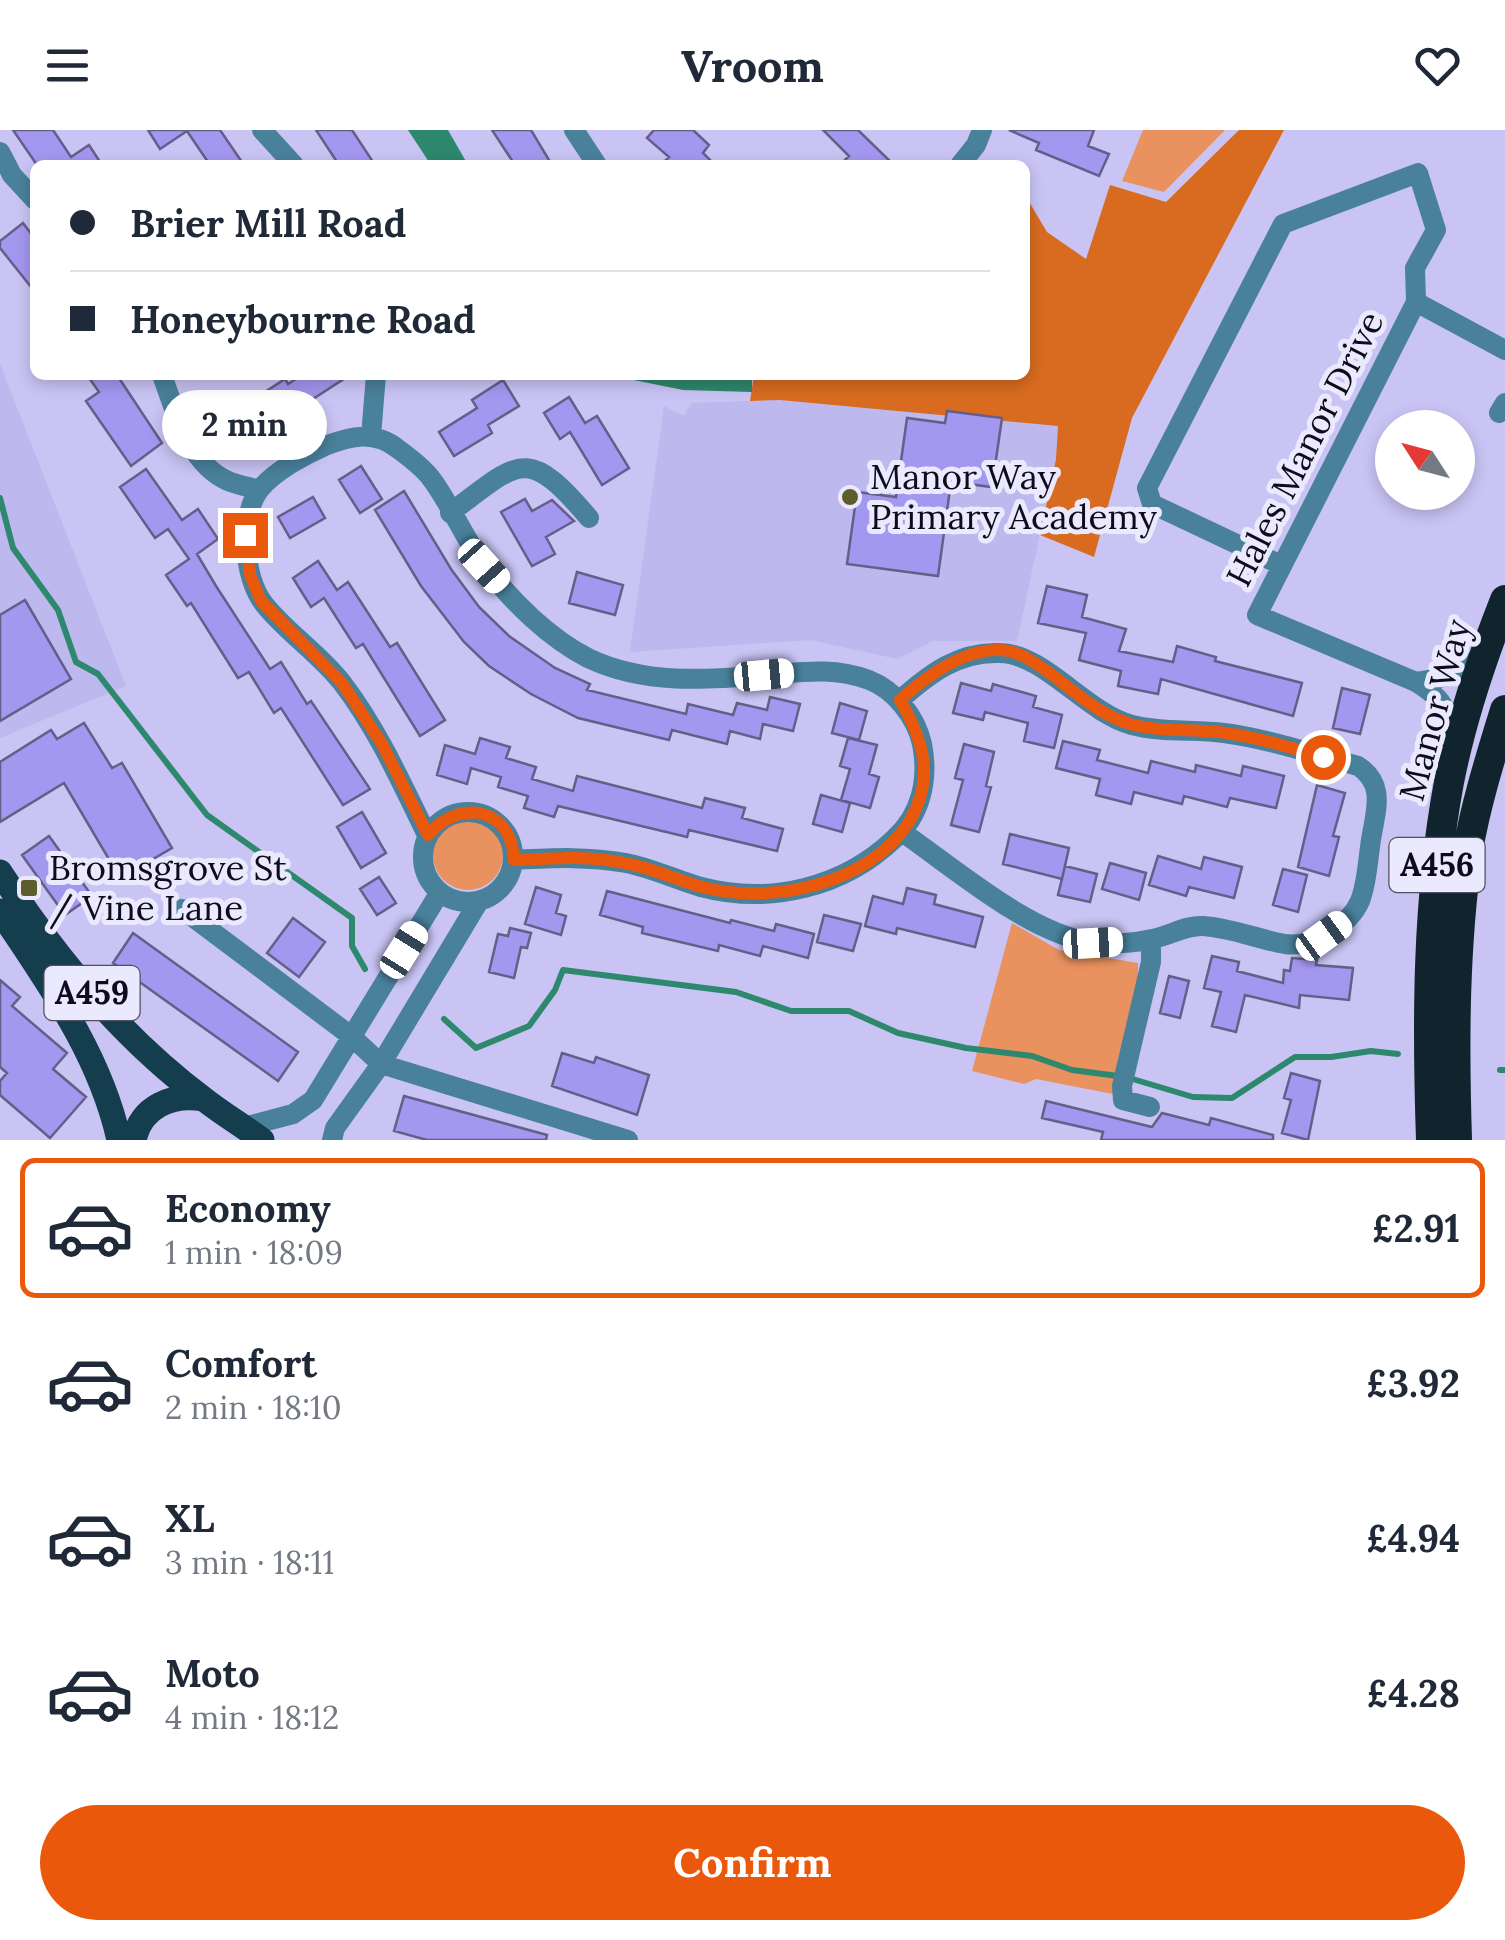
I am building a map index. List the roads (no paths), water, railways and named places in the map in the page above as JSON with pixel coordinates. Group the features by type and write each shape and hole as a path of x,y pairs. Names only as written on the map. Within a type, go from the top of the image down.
{"highway":[{"name":"Manor Way","path":"1431,1140 1428,1035 1439,849 1450,779 1486,648 1505,600"},
{"name":"Manor Way","path":"1457,1140 1454,1044 1463,893 1479,802 1505,710"}],"main road":[{"name":"A459","path":"0,872 39,933 116,1020 203,1099 253,1134"},
{"name":"A459","path":"0,911 82,1040 105,1086 119,1140"},
{"path":"0,928 29,954"},
{"path":"134,1140 154,1106 186,1096 203,1099"}],"street":[{"path":"262,130 289,160"},
{"path":"574,130 594,160"},
{"path":"964,160 982,130"},
{"path":"0,152 12,175 30,195"},
{"path":"1282,565 1152,504 1147,488 1283,224 1418,173 1436,230 1416,268 1416,302"},
{"name":"Hales Manor Drive","path":"1450,779 1446,708 1436,694 1257,615 1416,302 1505,350"},
{"path":"164,380 184,432 204,462 224,480 259,490"},
{"path":"371,436 376,380"},
{"path":"428,835 382,744 342,683 261,601 250,575 245,535 259,490 295,462 350,436 371,436 394,445 430,477 484,566 546,629 587,657 622,670 667,679 834,669 874,682 900,700 920,737 925,773 919,805 902,832 851,871 802,890 778,894 704,888 632,864 584,856 514,860"},
{"path":"450,513 510,468 526,465 546,473 588,518"},
{"path":"1416,682 1460,674 1486,648"},
{"path":"900,700 952,660 989,652 1020,654 1092,706 1131,725 1254,738 1358,766 1377,787 1378,806 1360,902 1344,922 1324,936 1289,945 1231,928 1195,926 1151,940 1093,943 1062,934 1016,911 902,832"},
{"path":"332,1140 335,1128 381,1064 478,902 498,889 514,860 507,832 487,816 473,812 447,816 428,835 423,868 440,892 457,902 478,902"},
{"path":"253,1134 312,1100 440,892"},
{"path":"182,909 351,1036 381,1064 628,1140"},
{"path":"1150,1107 1123,1100 1124,1077 1151,962 1151,940"}],"waterway":[{"path":"0,498 13,548 58,610 76,662 98,674 207,815 352,918 352,946 365,969"},
{"path":"444,1019 476,1048 529,1026 555,990 563,970 736,992 791,1011 849,1011 898,1033 966,1048 1032,1056 1072,1070 1126,1077 1193,1097 1232,1098 1295,1057 1371,1051 1398,1054"},
{"path":"1500,1070 1505,1070"}],"place":[{"name":"Manor Way Primary Academy","path":"850,497"},
{"name":"Bromsgrove St / Vine Lane","path":"29,888"}]}
